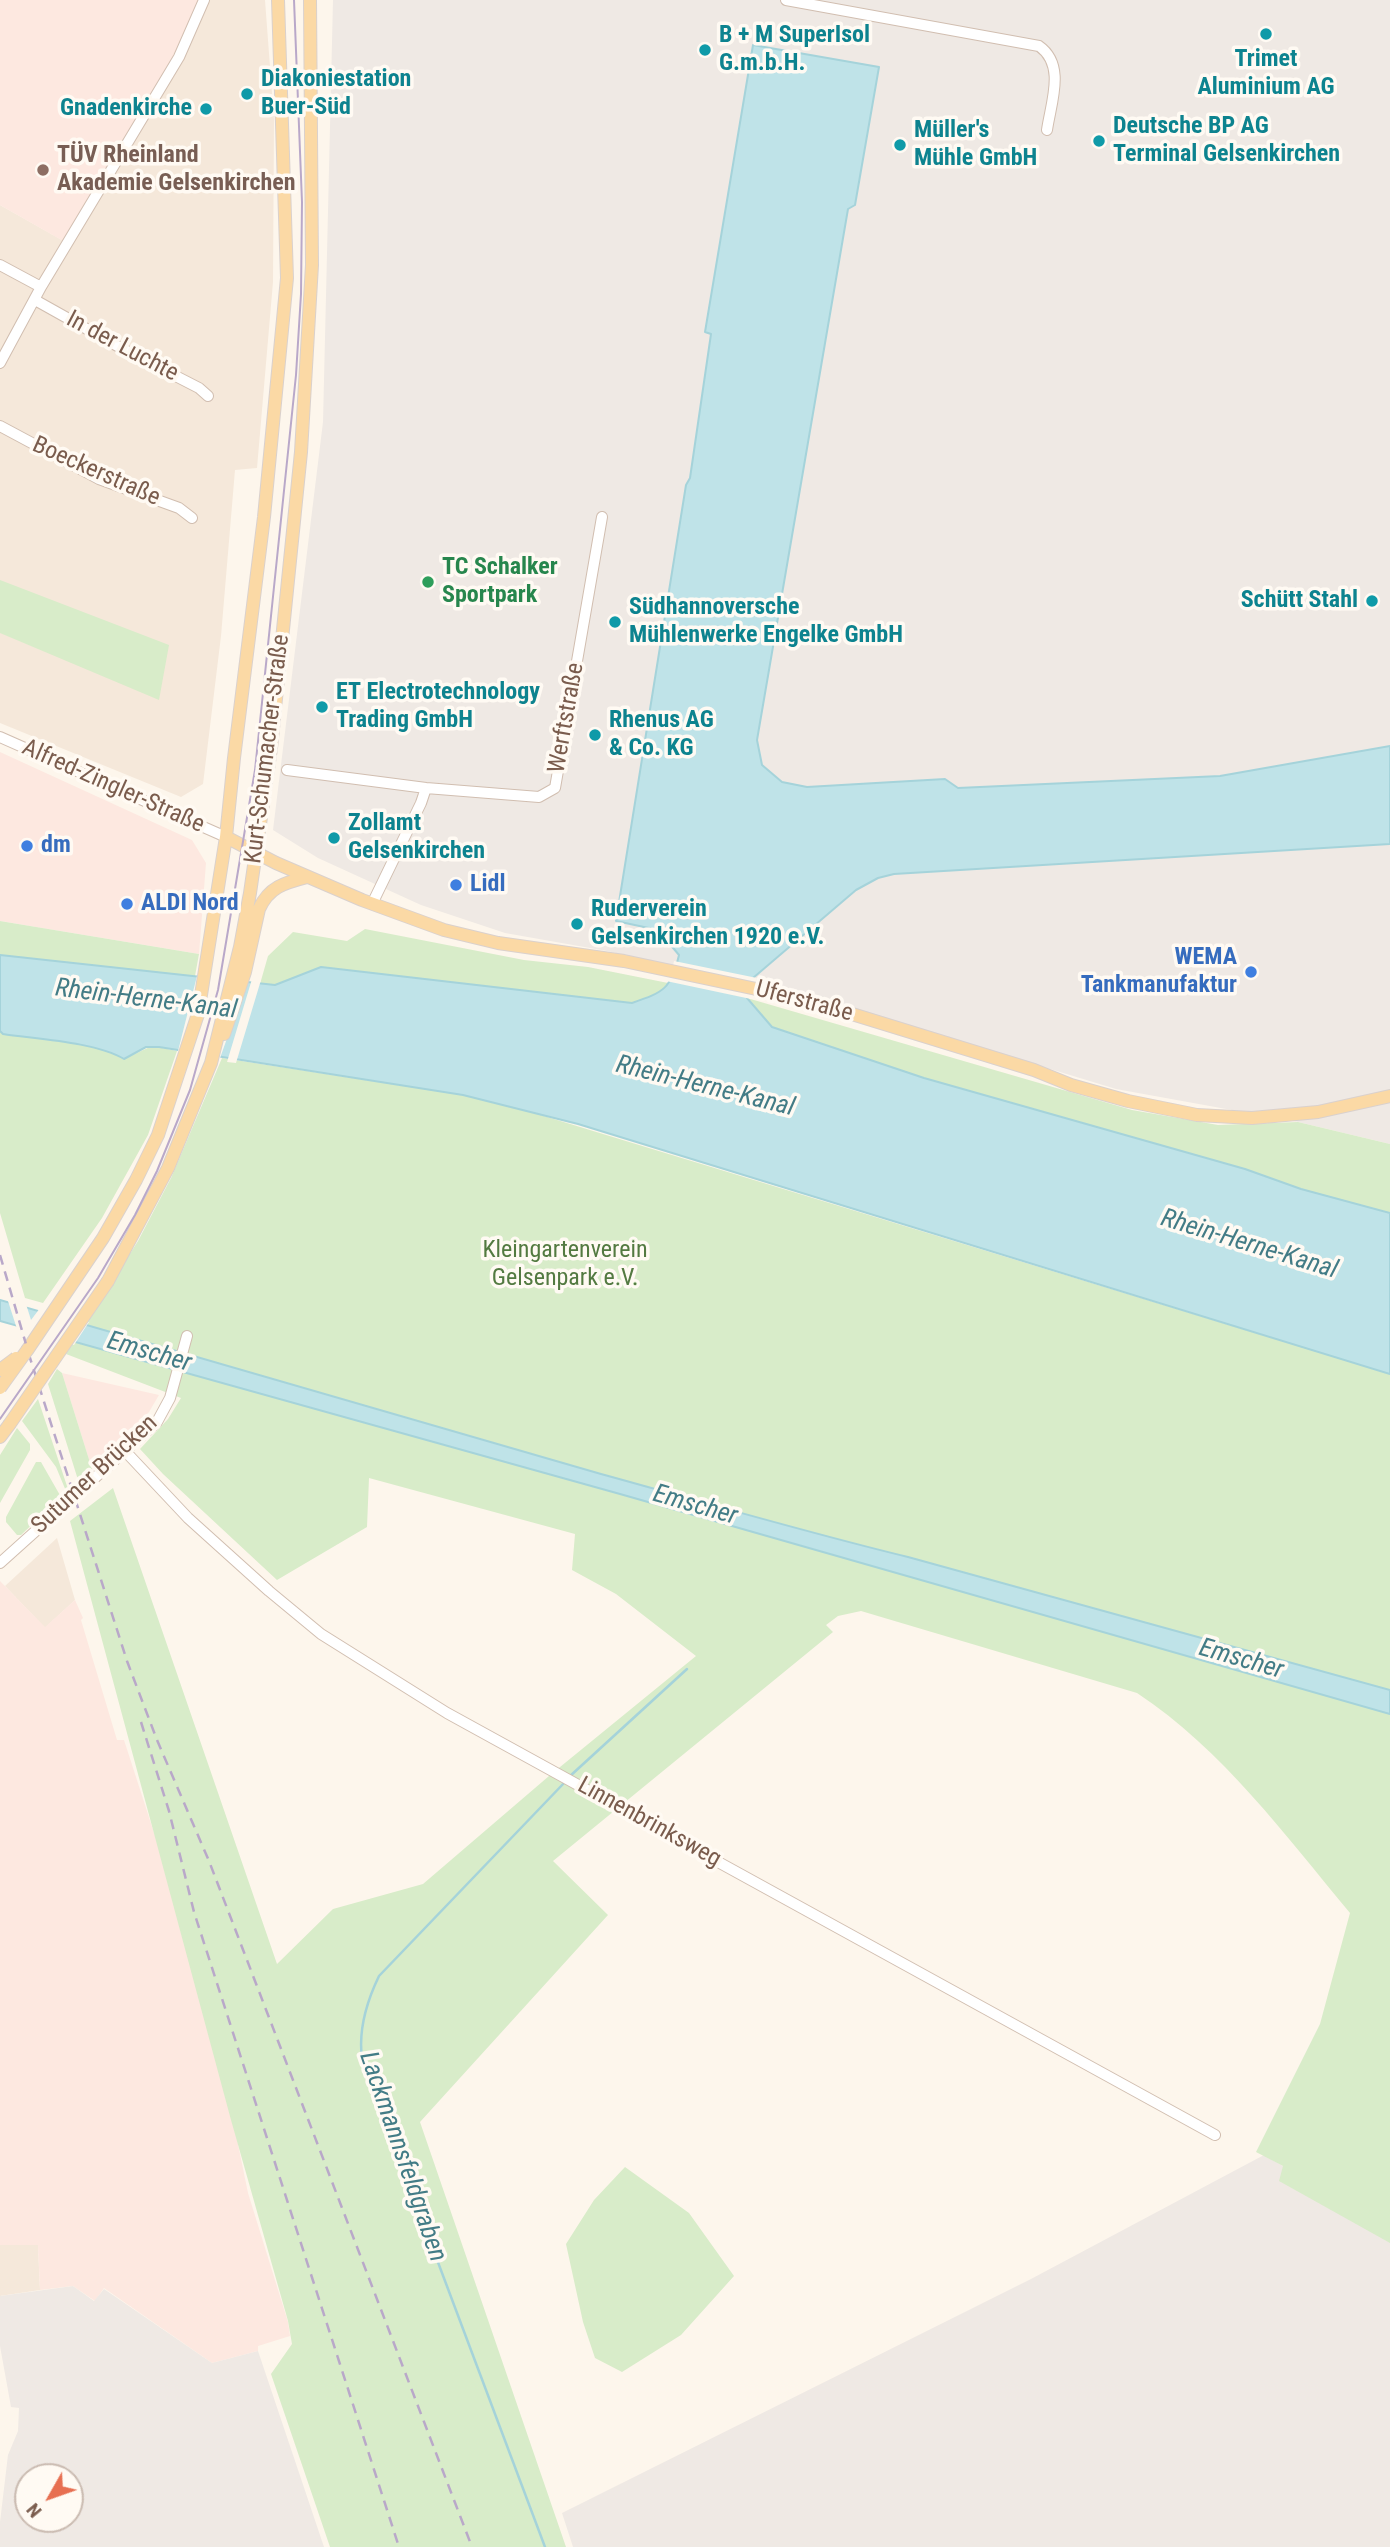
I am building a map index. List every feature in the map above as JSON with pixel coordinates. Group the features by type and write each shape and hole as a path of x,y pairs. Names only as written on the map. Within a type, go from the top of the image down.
{"main road":[{"name":"Kurt-Schumacher-Straße","path":"0,1388 110,1226 152,1146 185,1058 198,1014 226,837 233,758 264,517 288,278 278,0"},
{"name":"Kurt-Schumacher-Straße","path":"0,1437 108,1281 163,1179 211,1063 240,970 271,748 301,452 313,265 310,0"},
{"name":"Uferstraße","path":"226,837 255,854 372,904 475,939 666,969 761,989 827,1006 1121,1100 1175,1112 1234,1117 1292,1115 1390,1096"},
{"path":"240,970 265,897 289,881 307,877"},
{"path":"0,1370 28,1349"}],"street":[{"path":"0,363 41,287 179,57 204,0"},
{"path":"786,0 1039,46 1050,57 1056,74 1047,130"},
{"path":"0,265 41,287"},
{"name":"In der Luchte","path":"35,300 199,388 208,396"},
{"name":"Boeckerstraße","path":"0,426 99,479 179,508 192,518"},
{"name":"Werftstraße","path":"287,770 426,788 539,797 555,788 602,517"},
{"name":"Alfred-Zingler-Straße","path":"0,737 226,837"},
{"path":"372,904 426,788"},
{"name":"Sutumer Brücken","path":"0,1563 157,1422 173,1385 187,1336"},
{"name":"Linnenbrinksweg","path":"125,1451 188,1518 321,1634 447,1713 1214,2135"}],"shaded area":[{"path":"0,0 200,0 175,58 65,242 0,205"},
{"path":"206,0 265,0 274,120 273,282 257,468 235,470 221,636 203,784 181,797 0,723 0,205 69,244"},
{"path":"333,0 1390,0 1390,1144 1298,1122 1116,1089 810,996 607,951 505,933 421,905 318,858 273,830 323,422"},
{"path":"0,752 192,840 206,863 199,954 0,921"},
{"path":"62,1373 159,1395 133,1431 92,1469"},
{"path":"57,1538 75,1600 45,1628 5,1586"},
{"path":"0,1581 45,1627 75,1600 83,1618 81,1620 117,1740 124,1740 209,2003 248,2193 288,2322 290,2336 258,2346 258,2351 212,2363 104,2288 95,2301 73,2286 40,2290 38,2245 0,2245"},
{"path":"1264,2155 1390,2229 1390,2547 573,2547 562,2513 1031,2279"},
{"path":"0,2245 38,2245 40,2290 0,2296"},
{"path":"73,2286 94,2301 104,2289 212,2363 258,2351 324,2547 0,2547 0,2522 8,2455 18,2431 19,2408 11,2407 0,2346 0,2296"}],"green space":[{"path":"0,580 169,645 159,700 0,633"},
{"path":"0,921 199,954 195,976 0,955"},
{"path":"365,929 524,960 588,967 668,983 659,993 632,1003 321,967 275,985 260,984 268,956 293,932 347,941"},
{"path":"747,998 1132,1110 1218,1125 1298,1122 1390,1144 1390,1213 924,1078 772,1027"},
{"path":"0,1031 3,1034 82,1045 124,1059 152,1046 177,1051 148,1135 102,1218 43,1303 25,1298 0,1213"},
{"name":"Kleingartenverein Gelsenpark e.V.","path":"222,1058 463,1095 521,1109 1390,1374 1390,2243 1279,2181 1283,2166 1256,2152 1320,2024 1350,1913 1277,1824 1197,1740 1137,1693 861,1611 838,1616 826,1625 833,1632 553,1861 608,1915 420,2122 566,2547 330,2547 271,2374 292,2344 288,2321 231,2120 70,1521 113,1488 277,1964 333,1909 423,1884 549,1776 696,1656 616,1594 572,1570 575,1534 369,1478 367,1527 277,1580 163,1474 140,1449 168,1419 181,1398 66,1354 138,1241 171,1178"},
{"path":"57,1369 62,1373 92,1469 79,1483 48,1384"},
{"path":"38,1399 69,1492 66,1491 56,1467 22,1421"},
{"path":"17,1428 30,1444 30,1450 0,1503 0,1455"},
{"path":"36,1462 41,1462 61,1497 21,1535 17,1535 6,1522 6,1517"},
{"path":"625,2167 689,2213 734,2276 681,2335 622,2372 595,2358 583,2322 566,2244 594,2200"}],"water":[{"name":"Rhein-Herne-Kanal","path":"753,45 879,67 855,205 848,209 757,740 762,765 782,782 807,787 945,779 958,788 1220,776 1390,746 1390,844 894,874 878,878 856,890 753,978 747,998 772,1027 924,1078 1390,1213 1390,1374 578,1124 463,1095 159,1047 146,1047 124,1059 82,1045 3,1034 0,1031 0,955 275,985 321,967 632,1003 652,996 669,982 679,955 658,930 616,921 686,485 690,478 711,334 705,332"},
{"name":"Emscher","path":"0,1300 601,1474 1390,1690 1390,1714 620,1494 0,1321"}],"pier":[{"path":"674,961 757,978 751,999 666,981 671,975"},
{"path":"198,972 248,979 219,1061 177,1055"},
{"path":"252,979 261,980 236,1063 227,1062"},
{"path":"7,1298 26,1304 31,1320 40,1308 89,1322 74,1345 17,1329"}],"waterway":[{"name":"Lackmannsfeldgraben","path":"569,1777 687,1669"},
{"name":"Lackmannsfeldgraben","path":"545,2547 367,2074 362,2058 361,2036 367,2005 379,1976 565,1782"}],"tram line":[{"path":"0,1419 98,1278 135,1215 157,1171 190,1090 218,990 255,770 296,375 301,294 302,202 294,0"}],"railway":[{"path":"0,1255 30,1358 127,1661 157,1740 209,1861 472,2547"},
{"path":"141,1722 169,1811 194,1912 399,2547"}],"place":[{"name":"Trimet Aluminium AG","path":"1266,34"},
{"name":"B + M SuperIsol G.m.b.H.","path":"705,50"},
{"name":"Diakoniestation Buer-Süd","path":"247,94"},
{"name":"Gnadenkirche","path":"206,109"},
{"name":"Deutsche BP AG Terminal Gelsenkirchen","path":"1099,141"},
{"name":"Müller's Mühle GmbH","path":"900,145"},
{"name":"TÜV Rheinland Akademie Gelsenkirchen","path":"43,170"},
{"name":"TC Schalker Sportpark","path":"428,582"},
{"name":"Schütt Stahl","path":"1372,601"},
{"name":"Südhannoversche Mühlenwerke Engelke GmbH","path":"615,622"},
{"name":"ET Electrotechnology Trading GmbH","path":"322,707"},
{"name":"Rhenus AG & Co. KG","path":"595,735"},
{"name":"Zollamt Gelsenkirchen","path":"334,838"},
{"name":"dm","path":"27,846"},
{"name":"Lidl","path":"456,885"},
{"name":"ALDI Nord","path":"127,904"},
{"name":"Ruderverein Gelsenkirchen 1920 e.V.","path":"577,924"},
{"name":"WEMA Tankmanufaktur","path":"1251,972"}]}
